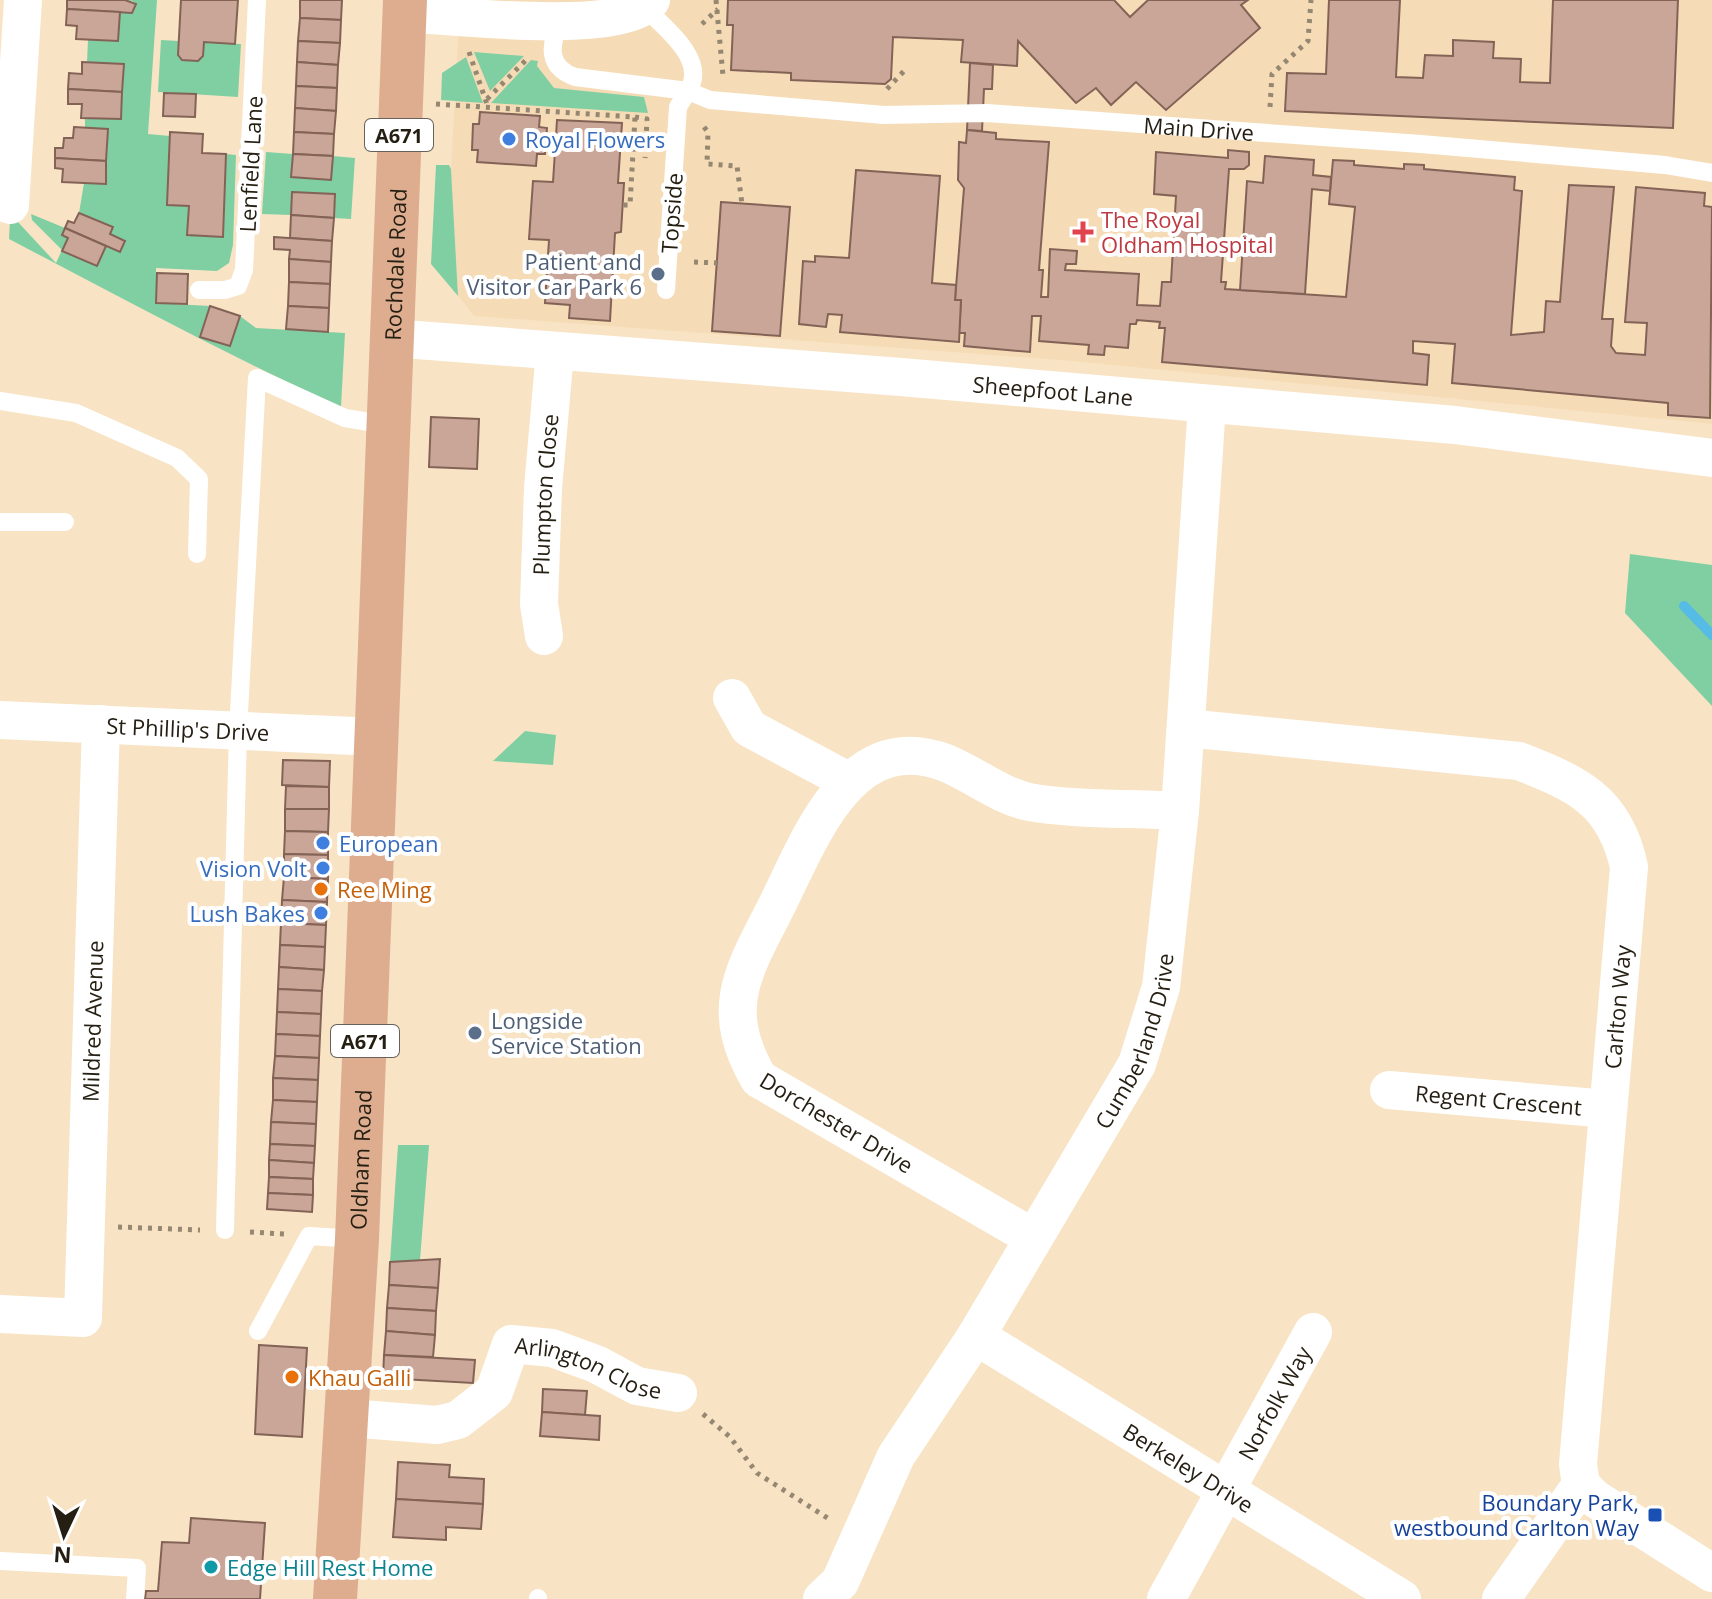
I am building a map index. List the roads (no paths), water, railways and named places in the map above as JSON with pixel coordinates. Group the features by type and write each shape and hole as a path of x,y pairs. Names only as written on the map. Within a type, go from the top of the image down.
{"main road":[{"name":"Rochdale Road","path":"385,482 404,6"},
{"name":"Oldham Road","path":"335,1599 349,1418 385,482"}],"street":[{"path":"10,205 6,140 23,0"},
{"path":"404,6 561,21 619,17 648,4"},
{"name":"Sheepfoot Lane","path":"391,338 901,377 1455,425 1712,458"},
{"name":"Plumpton Close","path":"544,636 539,604 543,488 555,352"},
{"name":"Cumberland Drive","path":"822,1599 840,1582 896,1456 976,1336 1137,1064 1161,987 1180,811 1207,405"},
{"path":"732,698 749,728 848,781"},
{"name":"St Phillip's Drive","path":"0,720 377,737"},
{"name":"Mildred Avenue","path":"0,1314 83,1318 101,724"},
{"name":"Carlton Way","path":"1186,728 1519,761 1564,779 1589,795 1608,814 1623,840 1629,867 1578,1464 1581,1485"},
{"name":"Dorchester Drive","path":"1032,1237 759,1079 743,1051 735,1015 745,966 829,806 848,781 878,762 907,753 945,763 1027,802 1180,811"},
{"name":"Regent Crescent","path":"1389,1090 1608,1109"},
{"name":"Norfolk Way","path":"1166,1599 1313,1332"},
{"name":"Berkeley Drive","path":"976,1336 1402,1599"},
{"name":"Arlington Close","path":"349,1418 437,1425 458,1420 494,1392 511,1344 552,1348 596,1364 637,1386 678,1393"},
{"path":"1501,1599 1581,1485 1615,1514 1712,1573"}],"lane":[{"name":"Lenfield Lane","path":"199,290 225,290 238,286 244,270 257,0"},
{"path":"648,4 682,45 694,72 688,91"},
{"name":"Main Drive","path":"561,21 552,49 553,62 562,73 688,91 710,100 884,115 987,113 1650,163 1712,173"},
{"name":"Topside","path":"666,290 678,107 688,91"},
{"path":"225,1230 238,731 257,378 345,418 387,425"},
{"path":"0,401 76,413 177,458 199,479 197,554"},
{"path":"0,522 65,522"},
{"path":"258,1331 309,1236 357,1239"},
{"path":"0,1561 137,1568 135,1599"}],"waterway":[{"path":"1684,606 1712,635"}],"place":[{"name":"Royal Flowers","path":"509,139"},
{"name":"The Royal Oldham Hospital","path":"1083,232"},
{"name":"Patient and Visitor Car Park 6","path":"658,274"},
{"name":"European","path":"323,843"},
{"name":"Vision Volt","path":"323,868"},
{"name":"Ree Ming","path":"321,889"},
{"name":"Lush Bakes","path":"321,913"},
{"name":"Longside Service Station","path":"475,1033"},
{"name":"Khau Galli","path":"292,1377"},
{"name":"Boundary Park, westbound Carlton Way","path":"1655,1515"},
{"name":"Edge Hill Rest Home","path":"211,1567"}]}
